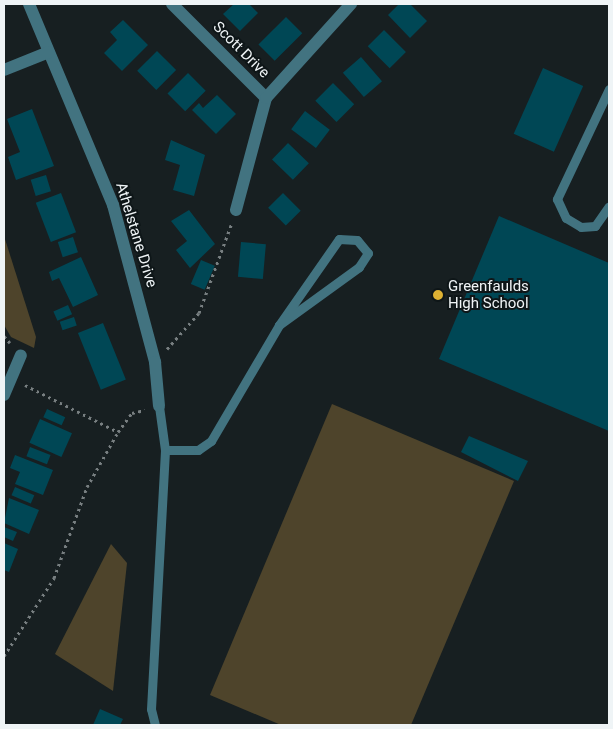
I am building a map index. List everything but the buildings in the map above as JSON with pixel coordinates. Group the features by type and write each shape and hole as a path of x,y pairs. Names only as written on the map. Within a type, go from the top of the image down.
{"street":[{"name":"Athelstane Drive","path":"29,4 113,205 155,362 159,406"},
{"name":"Scott Drive","path":"172,4 266,98"},
{"name":"Scott Drive","path":"236,210 266,98 351,4"},
{"path":"4,70 49,52"},
{"path":"4,394 21,355"}],"lane":[{"path":"609,89 557,199 566,218 581,226 595,226 609,206"},
{"path":"165,450 198,450 211,441 279,325 339,239 357,240 368,252 359,267 279,325"},
{"path":"155,725 151,709 165,450 159,406"}],"path":[{"path":"155,362 199,313 236,210"},
{"path":"11,378 118,432"},
{"path":"4,656 54,578 87,487 118,432 132,413 159,406"}],"shaded area":[{"path":"4,236 36,337 34,348 11,337 4,325"},
{"path":"332,404 514,481 411,725 281,725 210,695"},
{"path":"111,544 127,563 113,691 55,654"}],"place":[{"name":"Greenfaulds High School","path":"438,295"}]}
